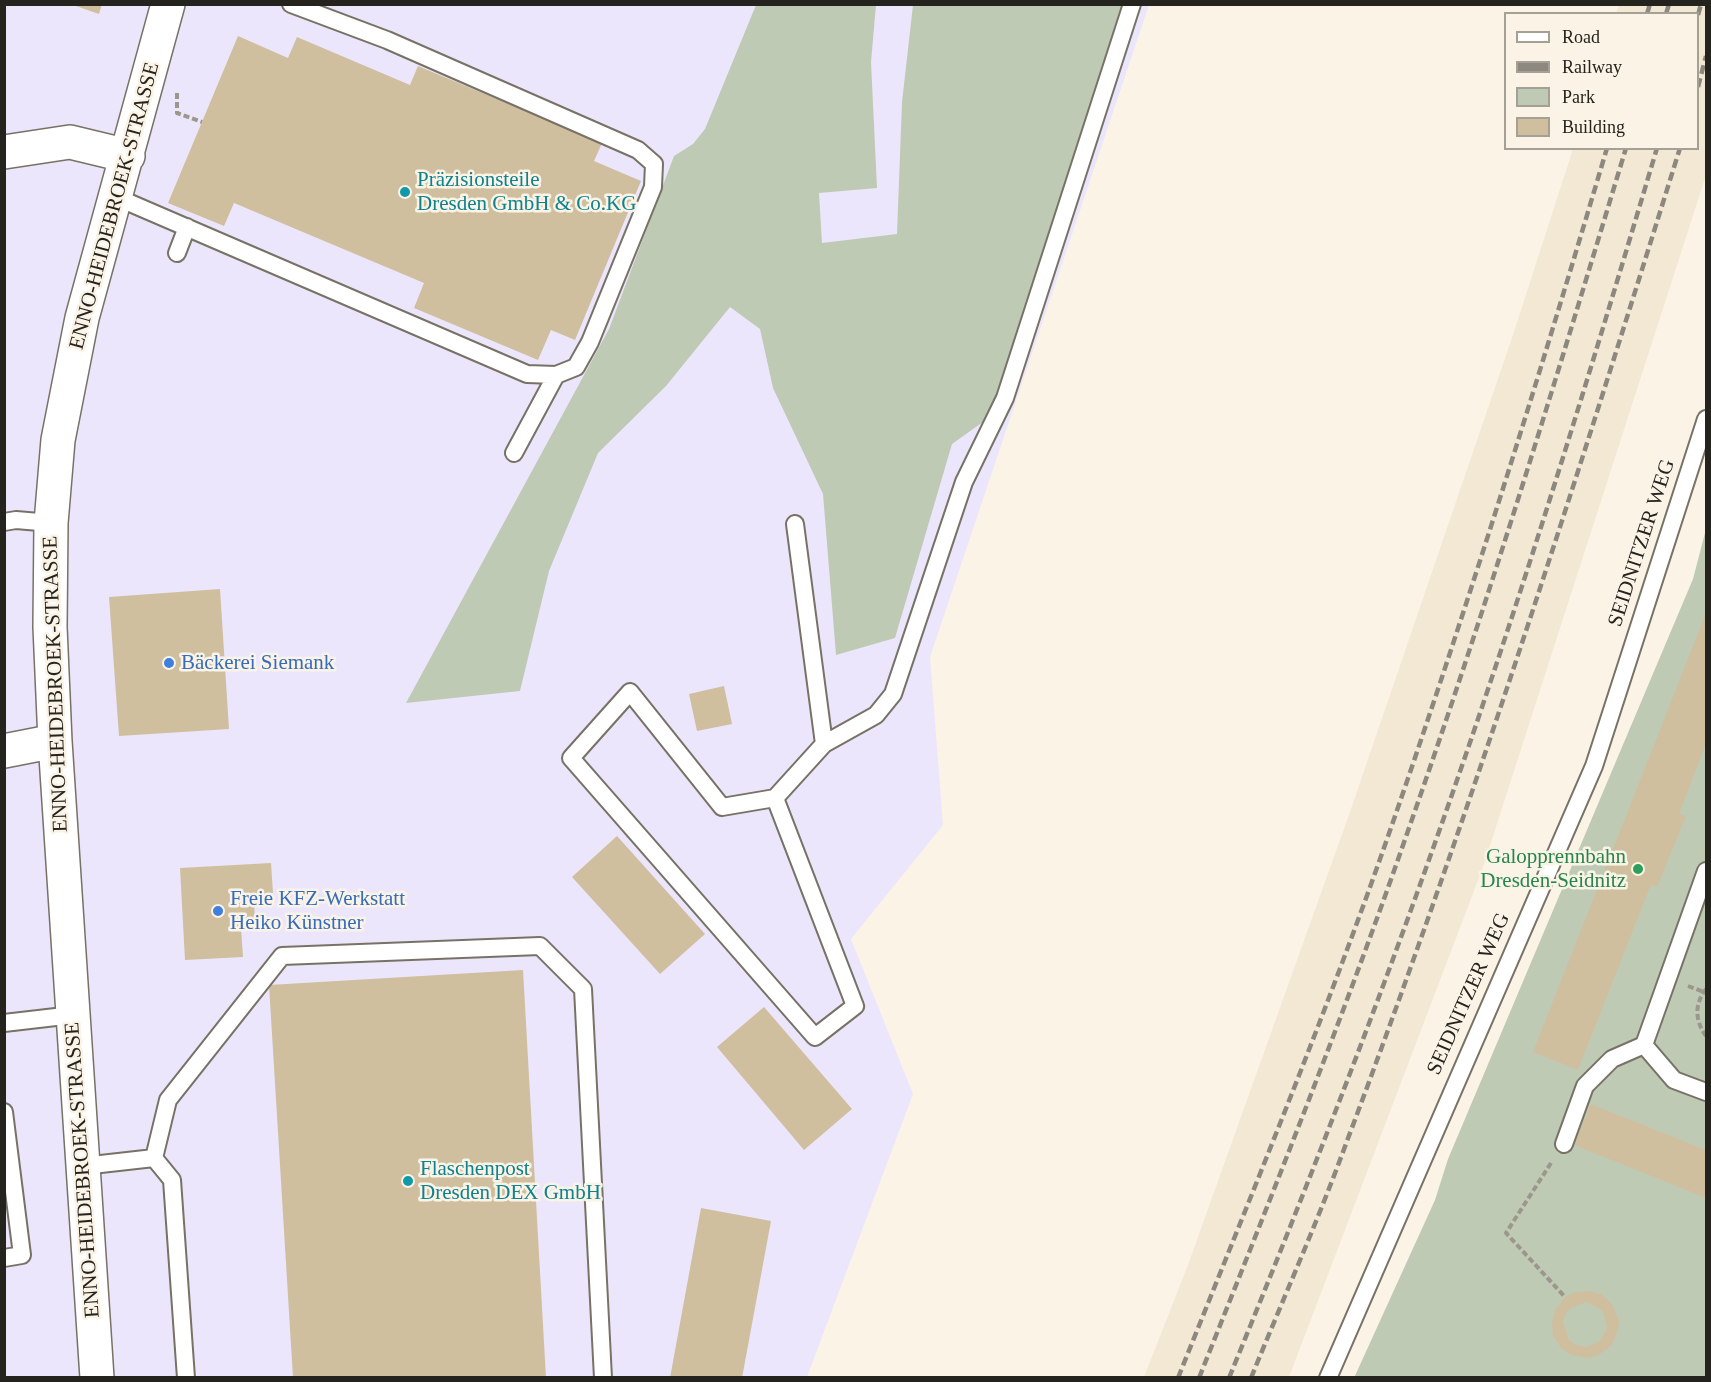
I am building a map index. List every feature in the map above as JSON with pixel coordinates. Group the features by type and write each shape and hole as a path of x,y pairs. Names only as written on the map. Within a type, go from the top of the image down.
{"street":[{"name":"ENNO-HEIDEBROEK-STRASSE","path":"97,1377 55,741 50,627 51,523 58,440 82,318 168,4"},
{"path":"4,152 70,142 128,156"},
{"path":"4,751 55,741"}],"lane":[{"path":"116,197 526,374 556,375 576,367 590,342 653,187 654,164 638,150 387,40 291,4"},
{"path":"775,798 855,1006 815,1037 571,758 630,692 722,807 775,798 824,744 876,715 893,694 964,482 1005,398 1132,4"},
{"path":"177,253 187,227"},
{"path":"514,453 556,375"},
{"name":"SEIDNITZER WEG","path":"1328,1377 1594,766 1707,419"},
{"path":"4,522 16,520 51,523"},
{"path":"795,524 824,744"},
{"path":"1564,1144 1586,1086 1612,1059 1644,1046 1703,890 1707,871"},
{"path":"154,1158 168,1100 282,956 540,946 583,989 603,1377"},
{"path":"4,1023 73,1015"},
{"path":"1644,1046 1674,1080 1707,1092"},
{"path":"4,1112 22,1255 4,1258"},
{"path":"83,1166 154,1158"},
{"path":"154,1158 172,1180 186,1377"}],"path":[{"path":"1707,989 1700,996 1697,1012 1699,1023 1707,1036"},
{"path":"1564,1144 1506,1233 1565,1297"}],"shaded area":[{"path":"5,5 1149,5 930,657 943,825 851,939 913,1094 807,1377 5,1378"},
{"path":"1619,5 1706,5 1706,175 1483,867 1289,1377 1144,1377 1188,1265 1350,812 1513,335 1573,150 1699,150 1699,12 1616,12"}],"green space":[{"path":"756,5 876,5 871,62 877,188 819,193 822,243 897,234 902,102 913,5 1125,5 990,417 952,444 895,638 836,655 823,494 773,388 760,329 730,307 666,386 598,453 549,571 520,691 406,703 609,329 674,156 693,144 705,129"},
{"name":"Galopprennbahn Dresden-Seidnitz","path":"1706,529 1706,1377 1354,1378 1435,1200 1448,1159 1693,579"}],"building":[{"path":"70,4 102,4 99,14"},
{"name":"Präzisionsteile Dresden GmbH & Co.KG","path":"238,36 288,58 297,37 410,85 418,66 602,143 594,161 641,181 575,340 551,330 538,360 414,308 424,283 234,203 224,226 168,203"},
{"name":"Bäckerei Siemank","path":"220,589 229,729 119,736 109,597"},
{"path":"1706,613 1706,744 1679,814 1686,816 1657,887 1651,884 1578,1070 1533,1052"},
{"path":"724,686 732,724 697,731 689,694"},
{"path":"617,836 705,934 660,974 572,877"},
{"name":"Freie KFZ-Werkstatt Heiko Künstner","path":"271,863 273,893 254,894 255,927 241,928 243,957 185,960 180,868"},
{"name":"Flaschenpost Dresden DEX GmbH","path":"523,970 546,1378 293,1378 269,985"},
{"path":"764,1007 852,1109 804,1150 717,1047"},
{"path":"1591,1104 1706,1150 1706,1198 1574,1145"},
{"path":"701,1208 771,1221 742,1378 670,1378"},
{"path":"1588,1291 1601,1294 1612,1304 1619,1320 1612,1345 1597,1356 1588,1358 1571,1355 1561,1348 1553,1336 1552,1323 1555,1310 1565,1297 1575,1292","holes":["1587,1302 1603,1311 1607,1328 1600,1341 1587,1347 1576,1345 1569,1340 1563,1323 1565,1314 1572,1307"]}],"railway":[{"path":"1648,12 1650,4"},
{"path":"1667,12 1669,4"},
{"path":"1699,12 1701,4"},
{"path":"1699,83 1706,56"},
{"path":"1178,1378 1316,1032 1393,822 1504,486 1606,150"},
{"path":"1199,1378 1334,1035 1409,828 1494,574 1625,150"},
{"path":"1229,1378 1362,1043 1466,754 1551,496 1656,150"},
{"path":"1251,1378 1336,1171 1436,895 1521,647 1679,150"}],"place":[{"name":"Präzisionsteile Dresden GmbH & Co.KG","path":"405,192"},
{"name":"Bäckerei Siemank","path":"169,663"},
{"name":"Galopprennbahn Dresden-Seidnitz","path":"1638,869"},
{"name":"Freie KFZ-Werkstatt Heiko Künstner","path":"218,911"},
{"name":"Flaschenpost Dresden DEX GmbH","path":"408,1181"}]}
